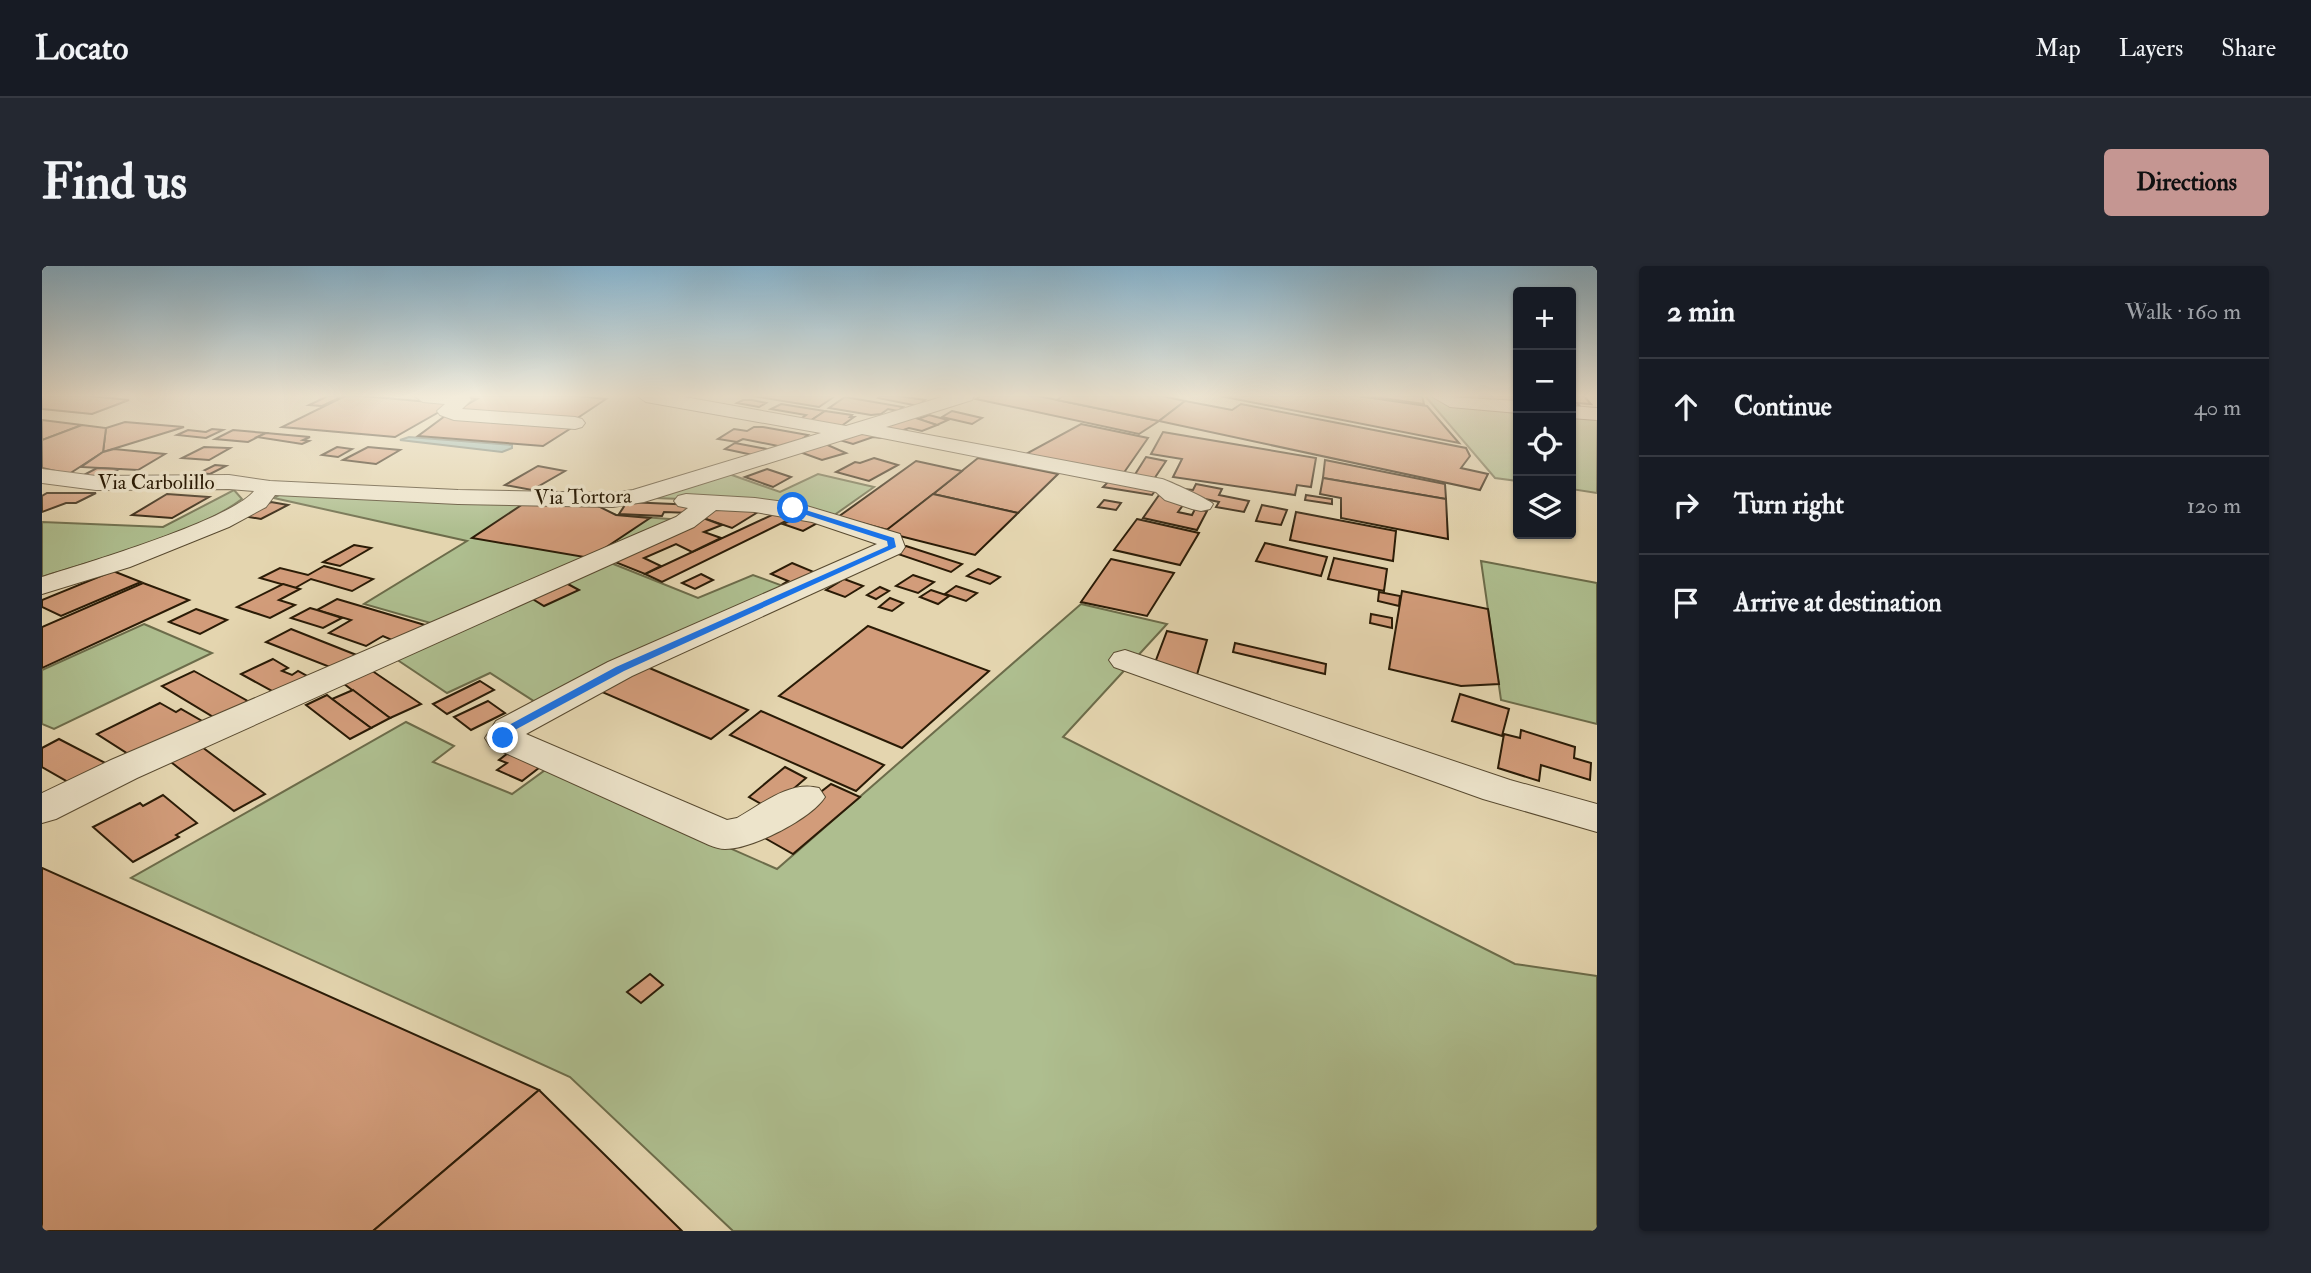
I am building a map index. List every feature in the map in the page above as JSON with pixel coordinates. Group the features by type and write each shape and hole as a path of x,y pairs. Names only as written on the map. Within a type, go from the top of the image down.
{"street":[{"name":"Via Tortora","path":"269,488 458,497 613,500 636,498 819,441"},
{"path":"915,441 1162,486 1170,489 1173,495 1201,503"},
{"name":"Via Carbolillo","path":"42,476 65,482 224,482 254,483 269,488"},
{"path":"42,491 65,482"},
{"path":"42,586 120,561 220,522 258,502 269,488"},
{"path":"636,498 704,503 767,503 793,508 891,540 892,547 620,669 509,729 503,738 724,835 748,830 804,797"},
{"path":"42,809 124,769 685,522 707,506 704,503"},
{"path":"1125,660 1497,790 1597,818"}],"green space":[{"path":"1463,441 1513,441 1513,480 1495,478"},
{"path":"1576,441 1597,441 1597,493 1576,490"},
{"path":"729,474 780,492 818,474 874,487 833,516 771,502 653,498"},
{"path":"234,490 242,499 198,524 146,545 42,577 42,522 163,527"},
{"path":"283,493 576,504 616,515 683,520 441,626 364,604 467,541 274,498"},
{"path":"606,561 698,598 753,575 794,590 540,705 490,673 447,693 393,657"},
{"path":"1481,561 1597,583 1597,724 1501,700"},
{"path":"1081,604 1167,624 1063,737 1515,964 1597,976 1597,1231 733,1231 570,1077 131,878 406,722 454,746 433,762 512,794 548,768 777,869"},
{"path":"144,624 212,653 54,729 42,724 42,670"}],"water":[{"path":"409,441 512,445 512,448 502,452"}],"building":[{"path":"42,441 104,441 103,452 69,474 42,468"},
{"path":"104,441 139,441 103,452"},
{"path":"283,441 309,441 302,444"},
{"path":"481,441 551,441 543,446"},
{"path":"753,441 799,441 788,448"},
{"path":"1050,441 1146,441 1123,474 1024,455"},
{"path":"1158,441 1216,441 1316,458 1311,487 1297,485 1295,495 1173,477 1182,459 1151,454"},
{"path":"1252,441 1430,441 1466,448 1470,456 1461,468 1488,474 1480,490"},
{"path":"735,443 777,451 762,457 725,449"},
{"path":"823,443 846,453 822,460 797,451"},
{"path":"204,447 230,448 209,460 182,458"},
{"path":"337,447 352,449 338,457 322,455"},
{"path":"368,447 400,450 376,464 343,460"},
{"path":"114,449 165,454 138,470 81,467 103,452"},
{"path":"1146,457 1166,461 1154,479 1134,476"},
{"path":"874,458 898,465 869,481 836,472 855,462"},
{"path":"978,458 1058,474 1018,513 933,494"},
{"path":"1325,460 1445,484 1446,499 1323,478"},
{"path":"916,461 962,471 888,530 838,517"},
{"path":"215,465 226,466 210,474 199,473"},
{"path":"538,466 565,471 532,490 505,485"},
{"path":"97,468 119,469 103,478 80,477"},
{"path":"767,469 791,477 773,487 745,477"},
{"path":"1112,478 1158,487 1152,495 1103,487"},
{"path":"1323,478 1446,499 1448,539 1341,518 1341,498 1320,494"},
{"path":"1196,484 1222,489 1219,495 1249,501 1244,512 1216,507 1219,502 1182,494 1185,489 1193,490"},
{"path":"47,493 96,493 76,503 66,503 42,512 42,496"},
{"path":"167,494 209,497 172,518 132,515"},
{"path":"933,494 1018,513 975,555 884,532"},
{"path":"1159,495 1186,501 1178,512 1192,515 1195,509 1207,511 1197,530 1143,518"},
{"path":"1306,495 1332,499 1332,504 1305,500"},
{"path":"1104,500 1121,503 1116,510 1098,507"},
{"path":"271,502 288,505 261,519 243,516"},
{"path":"526,502 596,505 616,515 650,518 590,558 472,538"},
{"path":"627,502 696,505 692,513 664,512 662,516 619,514"},
{"path":"725,503 768,506 732,528 703,518"},
{"path":"1262,505 1287,510 1281,525 1256,521"},
{"path":"1296,512 1396,531 1393,561 1290,540"},
{"path":"774,514 790,519 662,582 645,574"},
{"path":"804,514 823,520 803,531 783,524"},
{"path":"703,518 722,525 704,532 721,538 692,552 676,544 644,558 661,566 645,574 610,560"},
{"path":"1137,519 1199,533 1180,565 1114,550"},
{"path":"1265,543 1327,557 1321,576 1256,561"},
{"path":"354,545 371,548 340,566 323,562"},
{"path":"906,546 962,564 951,572 892,552"},
{"path":"1334,558 1387,569 1384,591 1328,579"},
{"path":"1111,559 1174,573 1147,616 1081,602"},
{"path":"792,563 821,575 795,589 783,584 788,581 771,574"},
{"path":"324,566 373,579 352,591 311,579 295,588 260,578 280,568 308,575"},
{"path":"978,569 1000,577 990,584 967,576"},
{"path":"113,571 141,582 61,616 42,607 42,600"},
{"path":"701,574 713,580 695,589 682,583"},
{"path":"913,575 934,582 918,593 896,586"},
{"path":"844,579 863,586 845,597 826,590"},
{"path":"143,583 189,600 42,668 42,627"},
{"path":"566,583 579,590 544,606 531,598"},
{"path":"283,584 300,589 279,600 295,605 270,618 237,607"},
{"path":"956,586 977,593 966,601 945,594"},
{"path":"880,587 889,591 876,599 867,595"},
{"path":"931,590 949,596 938,604 920,597"},
{"path":"1402,591 1488,609 1499,684 1461,686 1389,669"},
{"path":"1379,592 1400,596 1399,606 1378,601"},
{"path":"890,598 903,603 892,611 879,607"},
{"path":"337,599 435,628 401,644 383,636 366,646 329,633 351,620 317,610"},
{"path":"310,608 342,618 323,628 291,618"},
{"path":"196,609 227,620 200,634 169,622"},
{"path":"1371,614 1392,618 1392,628 1370,623"},
{"path":"868,626 989,671 902,748 779,696"},
{"path":"291,629 364,658 340,671 266,642"},
{"path":"1167,631 1207,640 1196,678 1153,668"},
{"path":"1235,643 1326,664 1325,674 1233,652"},
{"path":"273,659 288,668 282,671 292,675 298,671 316,681 281,696 241,674"},
{"path":"640,664 748,710 711,739 595,689"},
{"path":"368,668 421,704 390,718 340,681"},
{"path":"194,671 253,704 220,721 162,686"},
{"path":"480,681 494,690 447,714 433,704"},
{"path":"353,690 390,718 371,728 332,699"},
{"path":"1460,694 1509,709 1502,736 1452,721"},
{"path":"327,695 371,728 350,739 306,705"},
{"path":"488,701 505,713 471,730 454,717"},
{"path":"160,703 176,712 181,709 202,721 133,757 97,734"},
{"path":"761,711 884,765 856,791 730,735"},
{"path":"1521,730 1575,747 1574,758 1591,763 1590,780 1541,765 1539,781 1498,768 1504,734 1520,738"},
{"path":"59,739 113,767 77,787 42,767 42,748"},
{"path":"198,744 265,794 234,811 167,759"},
{"path":"512,750 544,764 522,781 497,770 507,763 499,760"},
{"path":"785,767 806,778 770,809 749,797"},
{"path":"831,784 860,797 793,854 763,837"},
{"path":"163,795 197,823 176,835 179,837 133,862 93,827 140,803 143,806"},
{"path":"42,868 539,1090 373,1231 42,1231"},
{"path":"650,974 663,985 641,1003 627,992"},
{"path":"539,1090 682,1231 373,1231"}],"route":[{"path":"503,738 509,729 620,669 892,547 891,540 793,508"}]}
